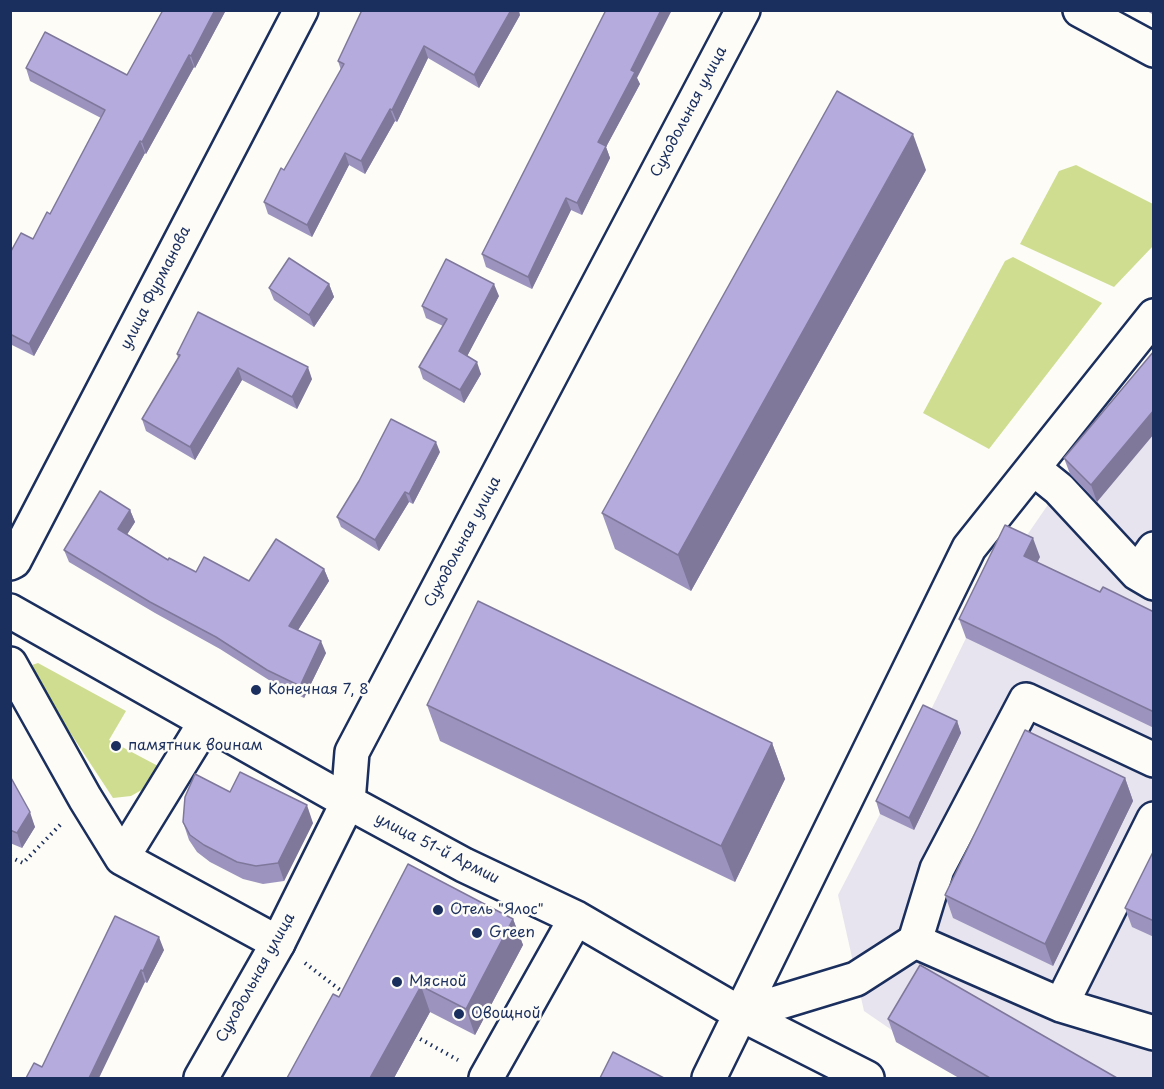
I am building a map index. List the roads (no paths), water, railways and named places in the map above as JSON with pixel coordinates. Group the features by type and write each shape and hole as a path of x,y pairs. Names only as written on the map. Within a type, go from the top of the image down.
{"street":[{"name":"улица Фурманова","path":"10,563 14,561 301,10"},
{"name":"Суходольная улица","path":"201,1078 278,943 348,802 352,752 742,10"},
{"path":"1080,10 1154,50"},
{"path":"709,1078 969,548 1154,316"},
{"path":"1033,468 1148,568"},
{"name":"улица 51-й Армии","path":"10,611 348,802 464,865 576,918 741,1014 856,1076"},
{"path":"10,664 85,798 122,858 278,943"},
{"path":"741,1014 856,979 915,941 937,869 1026,700 1154,760"},
{"path":"122,858 205,723"},
{"path":"1061,1005 1154,819"},
{"path":"487,1078 576,918"},
{"path":"915,941 1061,1005 1154,1033"}],"place":[{"name":"Конечная 7, 8","path":"256,690"},
{"name":"памятник воинам","path":"116,746"},
{"name":"Отель \"Ялос\"","path":"438,910"},
{"name":"Green","path":"477,933"},
{"name":"Мясной","path":"397,982"},
{"name":"Овощной","path":"459,1014"}]}
